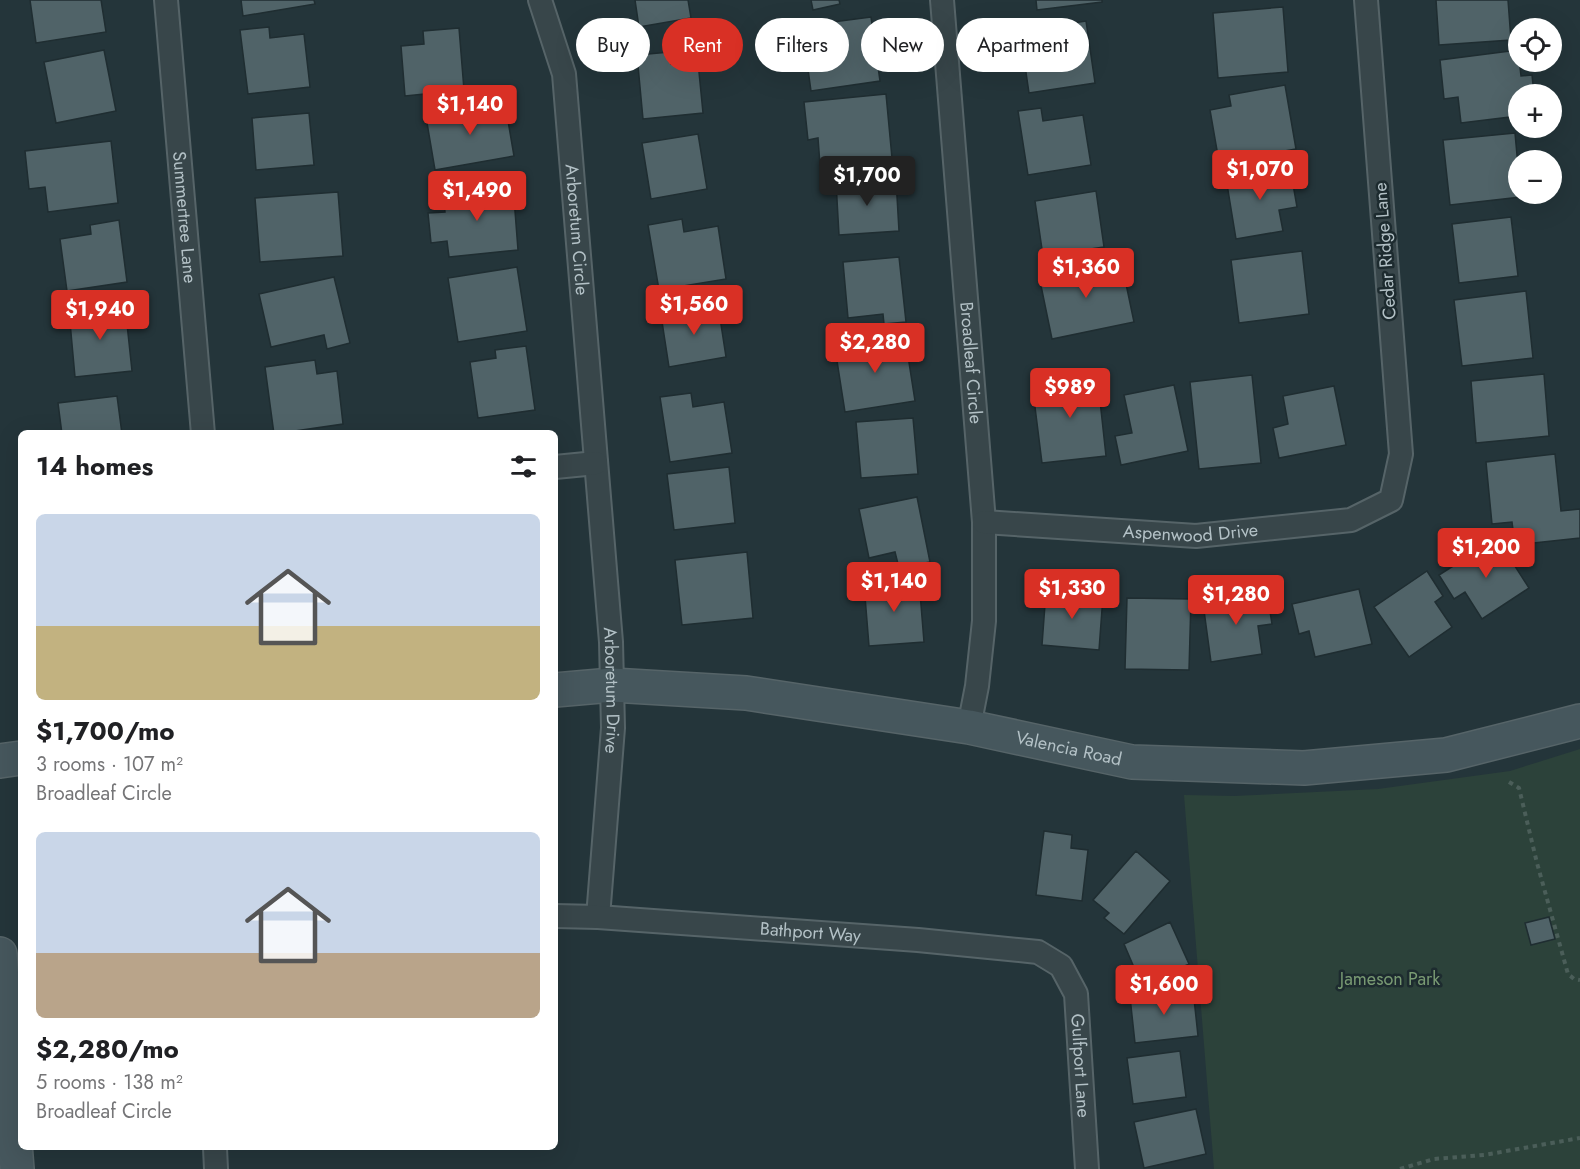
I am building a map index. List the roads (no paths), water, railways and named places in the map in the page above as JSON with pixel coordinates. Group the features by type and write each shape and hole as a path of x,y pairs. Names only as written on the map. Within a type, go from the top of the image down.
{"street":[{"name":"Summertree Lane","path":"166,0 202,430"},
{"name":"Arboretum Circle","path":"540,0 564,74 596,463"},
{"name":"Broadleaf Circle","path":"942,0 984,522 984,621 977,686 969,727"},
{"name":"Cedar Ridge Lane","path":"1366,0 1401,454 1391,500"},
{"path":"558,467 596,463"},
{"name":"Arboretum Drive","path":"596,463 611,642 613,728 598,917"},
{"name":"Aspenwood Drive","path":"984,522 1196,537 1351,520 1391,500"},
{"name":"Valencia Road","path":"558,690 612,685 746,693 969,727 1132,762 1304,768 1446,755 1580,721"},
{"path":"0,761 18,758"},
{"name":"Bathport Way","path":"558,916 918,940 1038,952 1061,966"},
{"path":"0,954 17,1169"},
{"name":"Gulfport Lane","path":"1061,966 1076,994 1087,1169"},
{"path":"215,1150 216,1169"}],"park label":[{"name":"Jameson Park","path":"1390,979"}]}
